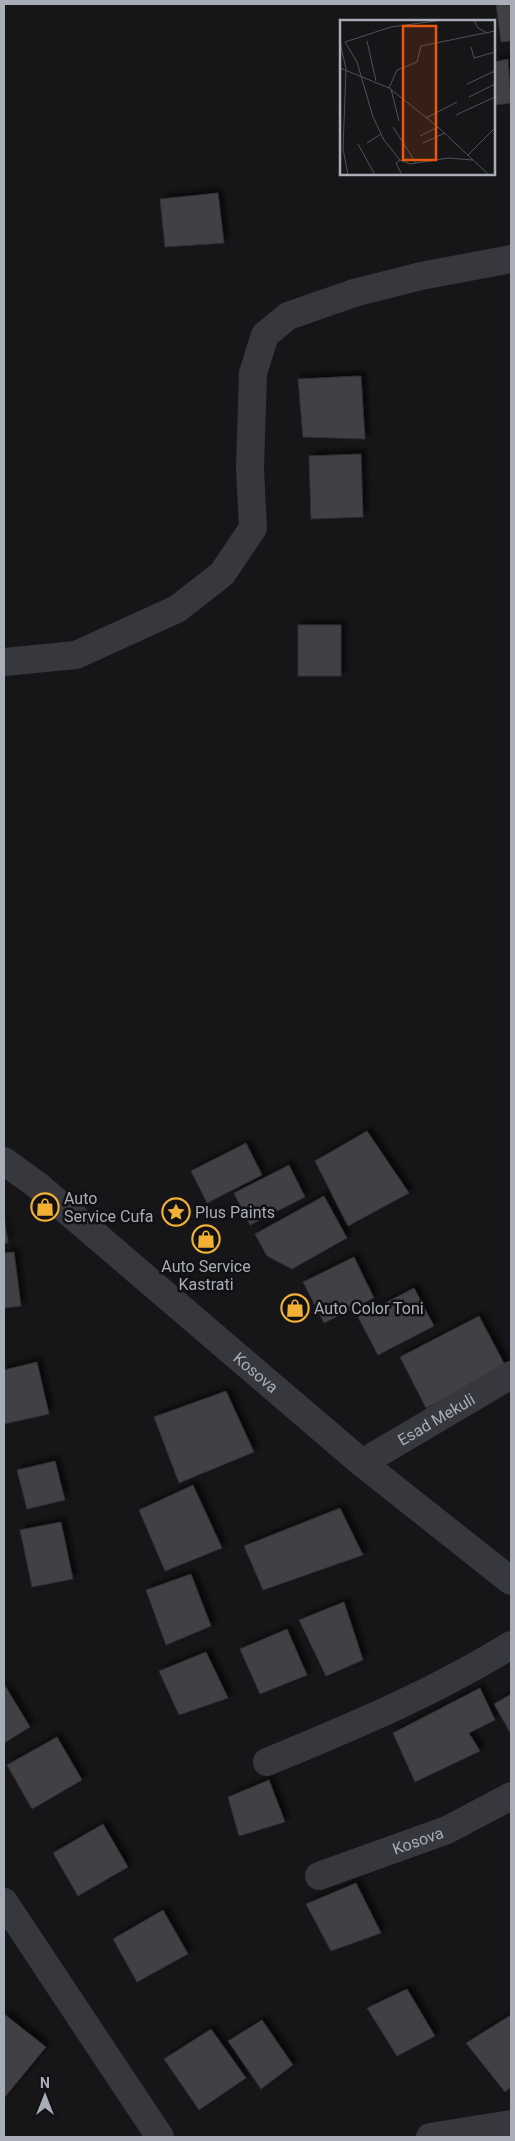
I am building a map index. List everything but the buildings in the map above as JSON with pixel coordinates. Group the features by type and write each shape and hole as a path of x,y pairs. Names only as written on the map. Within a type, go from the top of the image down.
{"street":[{"path":"4,662 76,655 177,609 222,574 253,528 250,469 253,373 265,335 288,316 363,290 430,274 511,259"},
{"name":"Kosova","path":"4,1161 37,1185 362,1463 511,1581"},
{"name":"Esad Mekuli","path":"362,1463 511,1375"},
{"path":"267,1762 391,1710 484,1662 511,1645"},
{"name":"Kosova","path":"319,1876 447,1830 511,1796"},
{"path":"4,1902 160,2137"},
{"path":"430,2137 511,2124"}],"place":[{"name":"Auto Service Cufa","path":"45,1207"},
{"name":"Plus Paints","path":"176,1212"},
{"name":"Auto Service Kastrati","path":"206,1239"},
{"name":"Auto Color Toni","path":"295,1308"}]}
